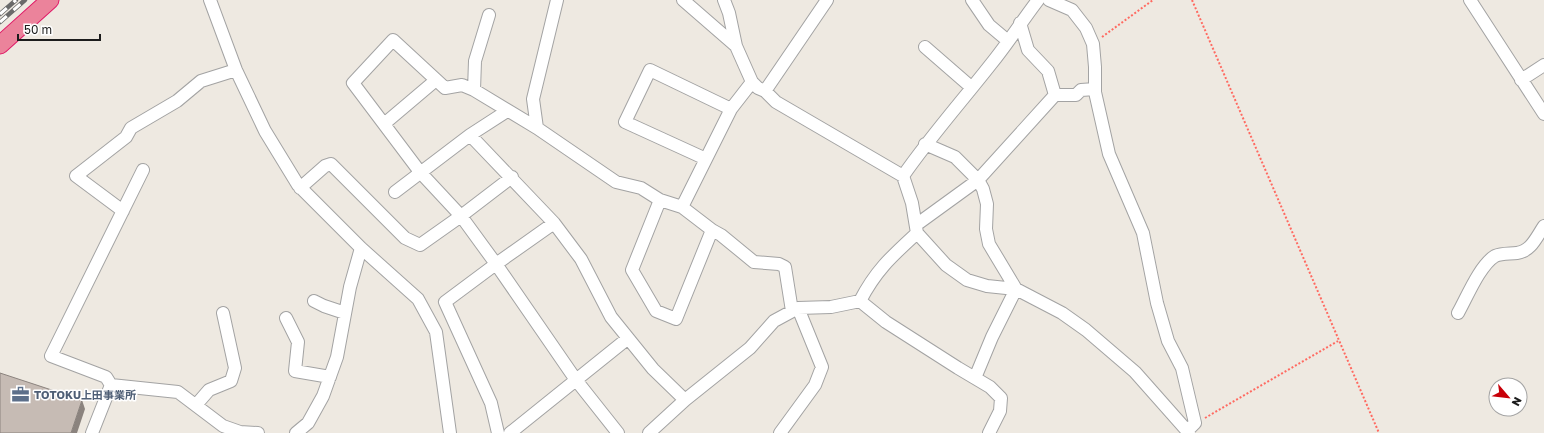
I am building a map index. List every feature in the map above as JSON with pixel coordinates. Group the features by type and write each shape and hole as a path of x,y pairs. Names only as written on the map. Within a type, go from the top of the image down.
{"highway":[{"path":"0,45 50,0"}],"street":[{"path":"210,0 236,70 265,131 300,188 361,248 418,299 436,332 450,433"},
{"path":"537,128 533,99 557,0"},
{"path":"683,0 736,46"},
{"path":"724,0 729,13 736,46 752,82 758,88 765,91 776,102 903,176 912,203 917,229 946,265 967,280 987,286 1016,289 1062,313 1086,330 1134,372 1190,429"},
{"path":"765,91 827,0"},
{"path":"972,0 989,25 1008,41"},
{"path":"903,176 925,144 958,107 971,87 998,56 1020,23 1038,0"},
{"path":"1049,0 1072,10 1086,28 1092,44 1095,67 1095,89 1108,154 1143,233 1157,303 1168,341 1182,368 1190,429"},
{"path":"1470,0 1544,114"},
{"path":"474,90 475,61 489,15"},
{"path":"1020,23 1028,50 1048,71 1055,95"},
{"path":"618,433 576,380 461,216 420,172 353,84 393,40 445,88 462,85 474,90 537,128 616,182 641,188 660,200 682,207 721,235 754,262 779,264 785,268 795,310 822,368 815,385 780,433"},
{"path":"925,46 971,87"},
{"path":"1521,80 1544,65"},
{"path":"123,211 76,176 126,137 131,128 177,101 201,81 236,70"},
{"path":"706,159 625,122 650,70 731,109"},
{"path":"384,124 436,80"},
{"path":"682,207 731,109 752,82"},
{"path":"649,433 685,400 750,348 774,320 795,310 831,307 860,301 880,268 917,229 978,180 1055,95 1076,95 1081,90 1095,89"},
{"path":"395,192 470,135 507,111"},
{"path":"470,135 512,177 554,223 581,259 611,317 627,339 652,369 685,400"},
{"path":"925,144 955,157 978,180 983,189 987,204 986,229 989,244 1016,289"},
{"path":"300,188 325,166 331,164 404,238 420,245 512,177"},
{"path":"143,170 51,356 106,377 111,384 178,392 222,426 240,432 258,433"},
{"path":"660,200 632,270 656,311 676,319 712,230"},
{"path":"498,433 491,403 445,302 554,223"},
{"path":"1458,312 1486,263 1496,256 1506,253 1517,253 1529,249 1544,226"},
{"path":"296,433 308,423 323,396 330,377 337,357 345,313 361,248"},
{"path":"975,378 992,337 1016,289"},
{"path":"314,301 345,313"},
{"path":"860,301 886,322 958,368 990,386 1000,398 1000,411 989,433"},
{"path":"196,405 209,390 231,380 235,368 223,313"},
{"path":"286,318 298,342 295,371 330,377"},
{"path":"510,433 627,339"},
{"path":"92,433 111,384"}],"path":[{"path":"1092,44 1153,0"},
{"path":"1192,0 1379,433"},
{"path":"1190,429 1338,340"}],"building":[{"name":"TOTOKU上田事業所","path":"0,373 82,400 71,433 0,433"}],"railway":[{"path":"0,14 16,0"},
{"path":"0,22 25,0"}],"place":[{"name":"TOTOKU上田事業所","path":"21,395"}]}
